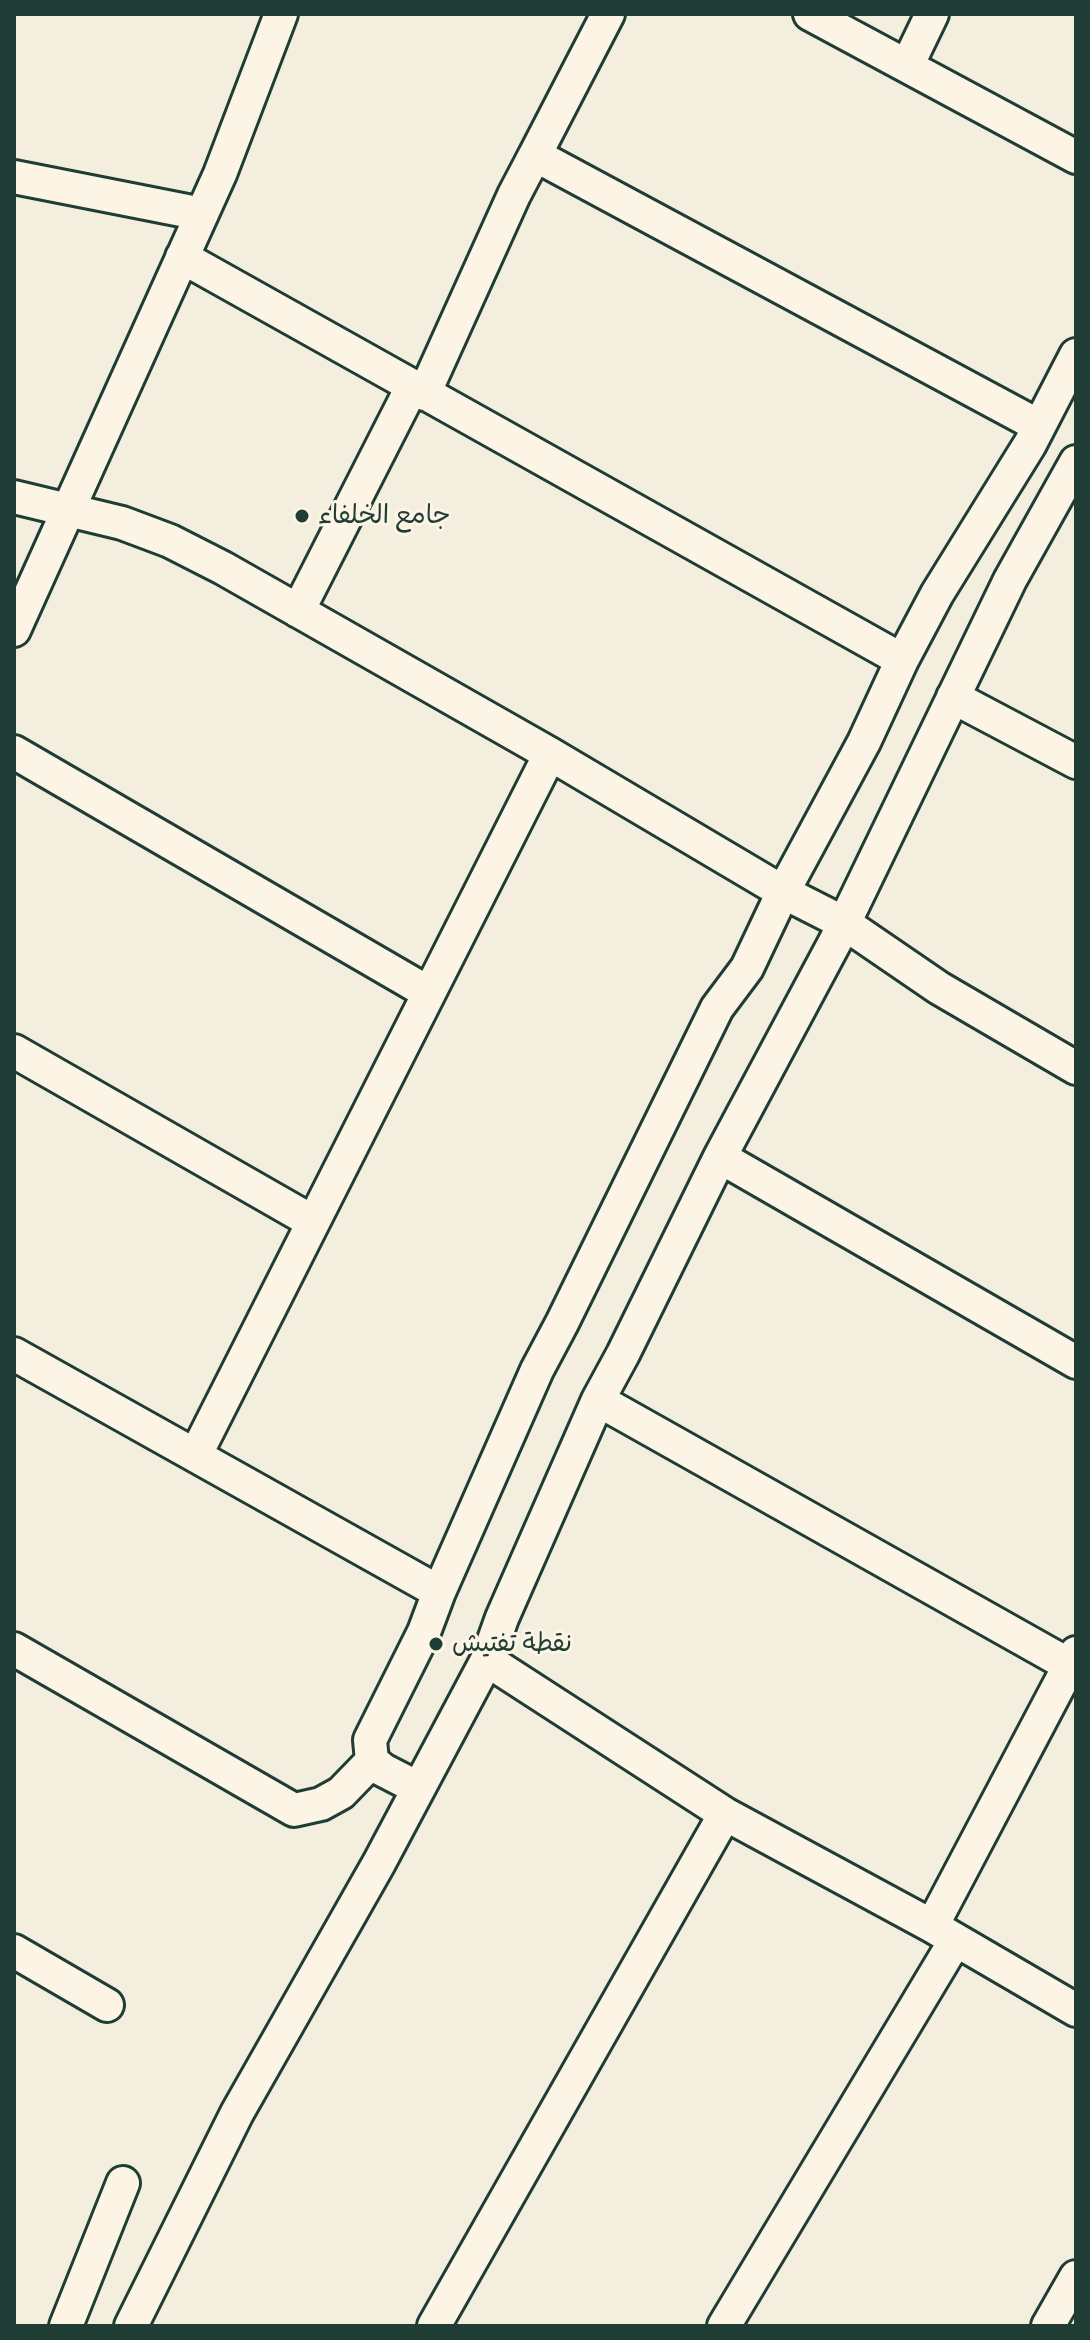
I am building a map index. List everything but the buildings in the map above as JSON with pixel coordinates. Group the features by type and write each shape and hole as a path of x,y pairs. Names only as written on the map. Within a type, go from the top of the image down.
{"street":[{"path":"14,630 220,174 281,14"},
{"path":"298,611 418,391 514,195 608,14"},
{"path":"810,14 1076,157"},
{"path":"907,66 932,14"},
{"path":"535,155 1039,426"},
{"path":"14,177 202,214"},
{"path":"182,257 902,660"},
{"path":"418,1788 372,1761 370,1740 424,1632 537,1370 717,1008 747,968 937,594 1039,426 1076,355"},
{"path":"131,2326 237,2113 487,1660 502,1618 598,1400 720,1157 797,1017 1010,580 1076,462"},
{"path":"14,497 122,523 170,541 550,754 783,892 844,923 939,988 1076,1068"},
{"path":"953,697 1076,762"},
{"path":"14,752 429,993"},
{"path":"196,1454 550,754"},
{"path":"14,1051 313,1222"},
{"path":"720,1157 1076,1362"},
{"path":"14,1354 439,1592"},
{"path":"598,1400 1073,1659 943,1934 724,2326"},
{"path":"14,1649 294,1810 321,1804 341,1793 372,1761"},
{"path":"487,1660 725,1814 1076,2010"},
{"path":"434,2326 725,1814"},
{"path":"14,1951 107,2005"},
{"path":"66,2326 123,2183"},
{"path":"1048,2326 1076,2277"}],"place":[{"name":"جامع الخلفاء","path":"302,516"},
{"name":"نقطة تفتيش","path":"436,1644"}]}
